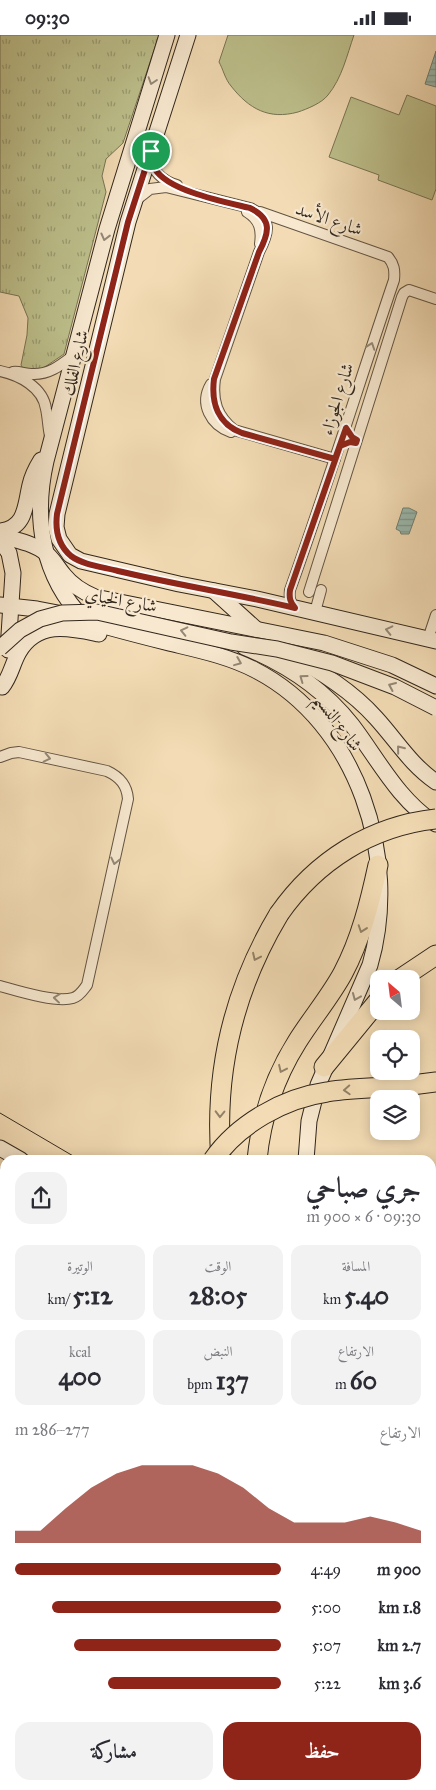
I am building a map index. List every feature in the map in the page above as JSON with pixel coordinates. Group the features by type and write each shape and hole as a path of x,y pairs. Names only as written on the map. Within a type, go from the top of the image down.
{"highway":[{"path":"221,1155 221,1089 227,1043 239,998 264,941 279,914 311,876 336,855 365,839 395,827 436,819"},
{"path":"258,1155 265,1115 278,1079 295,1044 336,986 352,955 365,920 378,865"},
{"path":"414,970 436,955"},
{"path":"324,1067 370,1011"},
{"path":"218,1155 226,1145 251,1123 264,1114 294,1100 325,1092 436,1082"}],"main road":[{"name":"شارع الفلك","path":"87,622 64,596 53,575 46,553 41,533 40,506 43,474 107,229 167,35"},
{"name":"شارع الفلك","path":"188,35 124,237 57,514 57,533 65,550 81,561 130,574 315,612 432,640"},
{"path":"0,531 12,528 22,519 32,477 39,462 51,446"},
{"path":"0,538 29,543 46,553 75,586 95,597 226,624 291,635 347,649 392,665 436,686"},
{"path":"0,538 10,553 13,566 6,605 8,648 1,691"},
{"path":"0,594 4,589 13,566"},
{"path":"214,591 257,629"},
{"name":"شارع النسيم","path":"6,605 50,611 213,654 242,664 268,677 304,705 314,715 340,751 358,787 371,825 378,865 380,899 374,949 358,993 324,1067 318,1085 311,1112 307,1155"},
{"name":"شارع الخياي","path":"0,648 10,637 30,624 51,615 74,611 97,612 231,642"},
{"path":"226,624 279,649 340,685 365,707 406,756 436,782"},
{"path":"1,691 10,676 16,657 24,645 46,630 65,628 117,638 140,636"},
{"path":"231,642 277,649 332,663 395,687 436,708"},
{"path":"231,642 266,656 286,667 322,693 352,725 388,777 414,806 436,824"},
{"path":"0,1148 12,1155"}],"street":[{"path":"151,151 151,161 154,169 162,177 187,191"},
{"path":"135,201 150,189 166,187 233,204 257,219 260,228 259,252"},
{"name":"شارع الأسد","path":"233,204 388,257"},
{"path":"260,212 266,220 268,230 214,379 209,387 206,407 215,424 223,429 335,459"},
{"name":"شارع الجوزاء","path":"295,608 289,597 290,590 340,446 394,279 393,263 388,257"},
{"path":"309,592 404,293 409,290 436,299"},
{"path":"5,372 45,373 59,367 74,355"},
{"path":"5,372 30,384 42,397 46,408 51,446"},
{"path":"346,428 357,441"},
{"path":"340,446 357,441"},
{"path":"315,612 321,590"},
{"path":"432,640 436,615"},
{"path":"0,757 19,752 107,771 120,779 125,785 128,799 87,985 75,998 57,999 0,987"}],"green space":[{"path":"0,35 159,35 123,143 106,159 102,176 106,192 64,354 42,369 25,372 21,365 27,335 28,318 19,296 0,292"},
{"path":"228,35 354,35 341,74 325,98 302,111 278,115 260,111 252,106 229,83 219,62"},
{"path":"407,95 436,106 436,189 432,200 378,180 379,175 329,157 351,97 399,115"}],"water":[{"path":"436,51 436,87 425,84"},
{"path":"403,508 409,508 417,512 409,534 401,534 396,529"}],"tram line":[{"path":"0,1113 71,1155"}],"route":[{"path":"151,151 151,161 154,169 166,181 187,191 250,208 260,212 266,220 268,230 265,240 214,379 214,399 220,416 226,424 242,433 335,459 346,428 352,437 357,440 356,443 350,442 340,446 290,590 289,597 295,608 130,574 87,563 75,559 65,550 57,533 57,514 128,222 151,151"}]}
